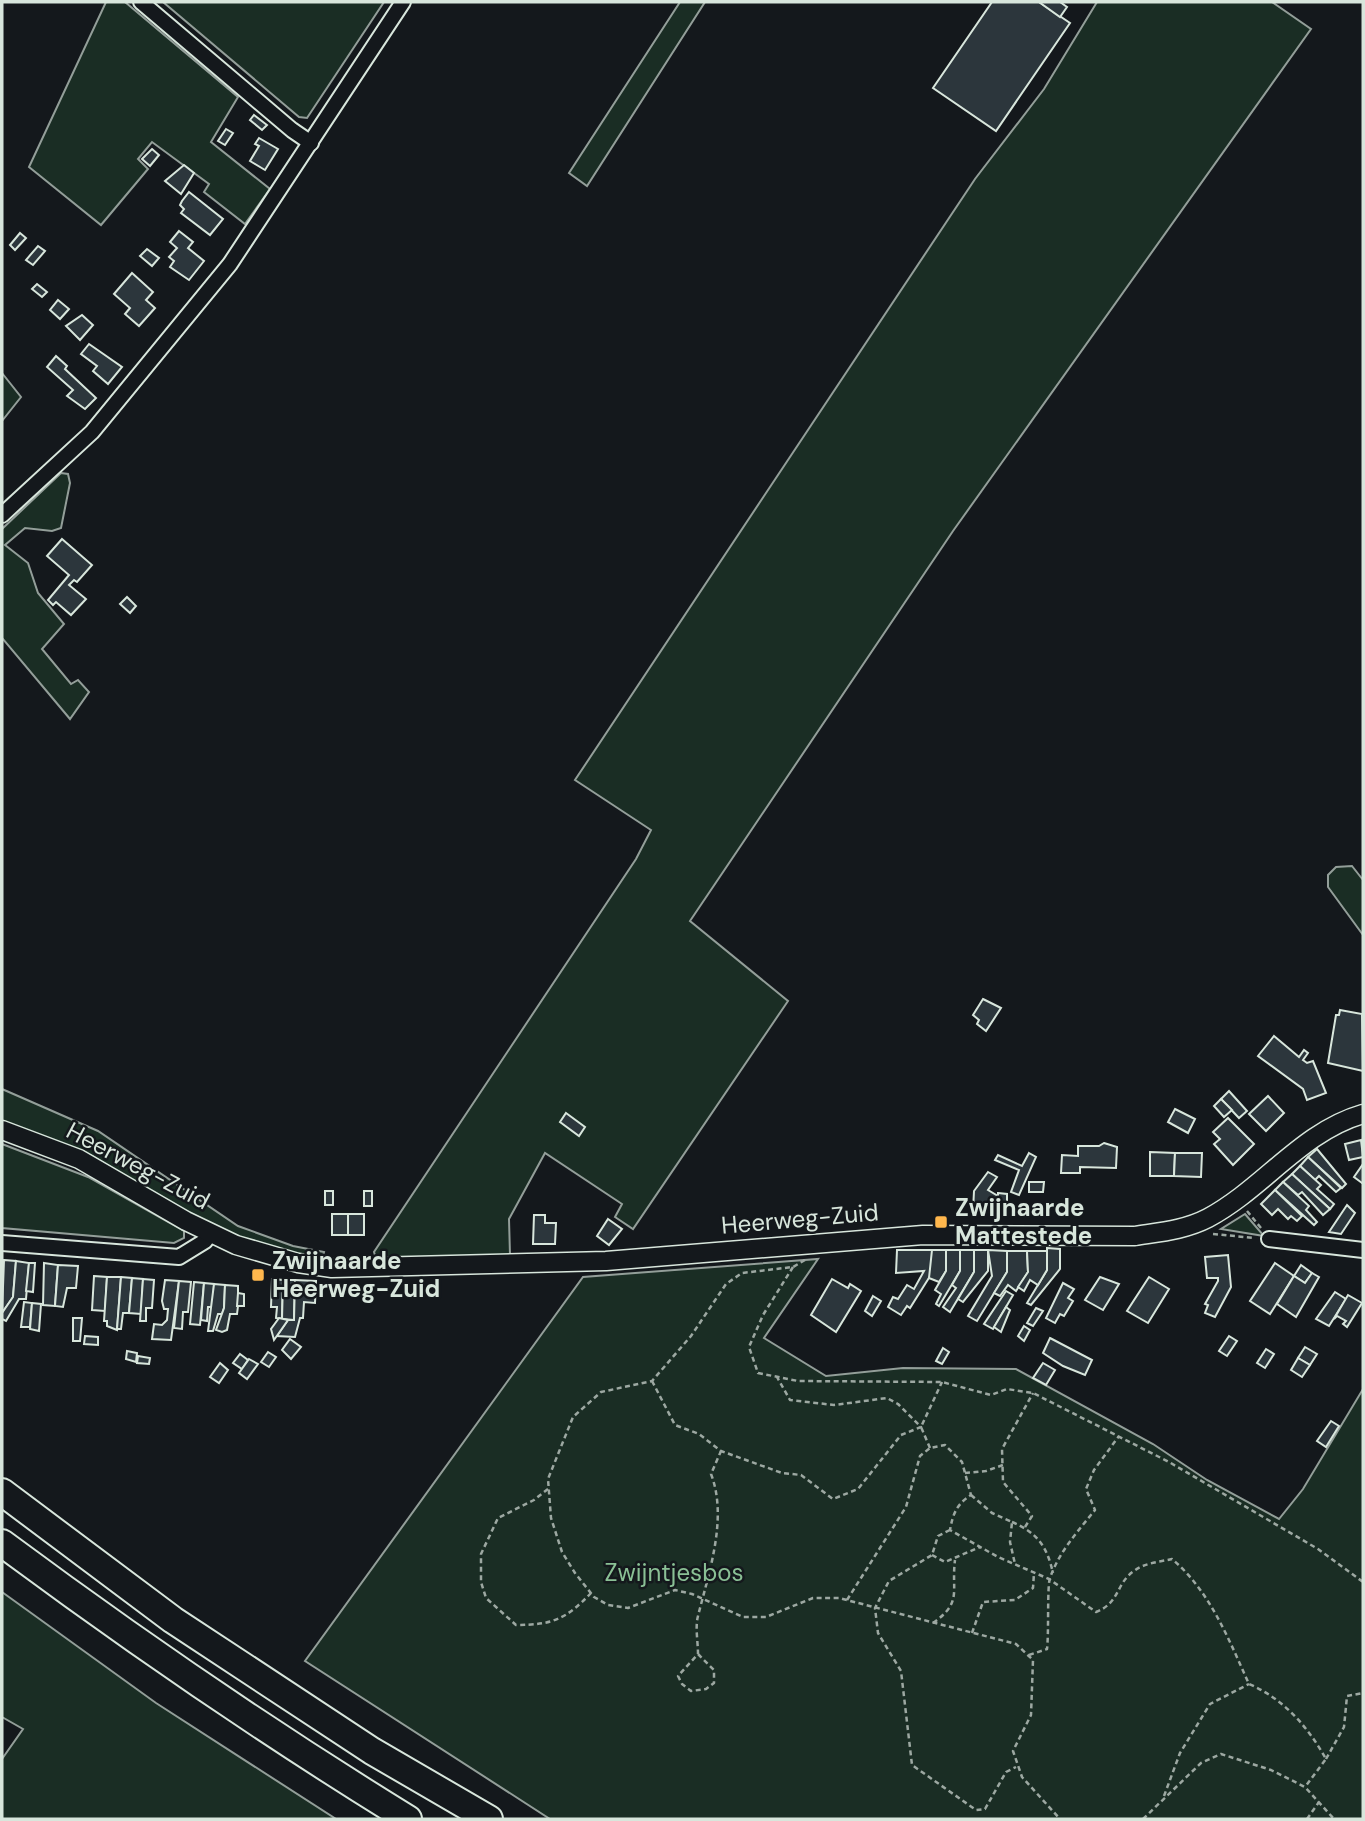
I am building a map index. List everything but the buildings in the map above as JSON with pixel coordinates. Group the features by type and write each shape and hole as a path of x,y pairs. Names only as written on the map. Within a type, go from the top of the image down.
{"highway":[{"path":"2,1492 194,1634 372,1751 489,1819"},
{"path":"2,1543 133,1640 294,1749 408,1819"}],"street":[{"path":"141,2 311,143"},
{"path":"2,515 92,432 230,264 403,2"},
{"name":"Heerweg-Zuid","path":"2,1130 79,1158 211,1233 244,1248 298,1263 357,1268 606,1261 923,1234 1135,1236 1187,1226 1207,1218 1239,1198 1322,1130 1363,1114"},
{"name":"Heerweg-Zuid","path":"2,1243 179,1257 205,1241 211,1233"},
{"path":"1269,1239 1363,1250"}],"path":[{"path":"1239,1198 1269,1239"},
{"path":"1187,1226 1206,1234 1269,1239"},
{"path":"1059,1819 1029,1787 1016,1767 1013,1751 1031,1715 1033,1660 1016,1644 847,1600 813,1598 766,1617 743,1617 704,1599 675,1590 628,1608 608,1605 591,1593 562,1552 551,1518 548,1479 573,1417 601,1392 652,1381 691,1336 726,1284 742,1273 793,1267 763,1315 749,1347 758,1373 831,1383 942,1382 991,1395 1007,1389 1033,1393 1119,1436 1318,1549 1363,1582"},
{"path":"777,1377 790,1400 834,1405 887,1398 898,1404 921,1427 930,1448"},
{"path":"652,1381 675,1425 699,1434 721,1451 782,1473 801,1475 833,1499 858,1489 901,1435 921,1427 942,1382"},
{"path":"1025,1527 1032,1516 1003,1482 1002,1450 1033,1393"},
{"path":"1028,1656 1047,1649 1051,1623 1049,1579 1065,1548 1095,1510 1086,1489 1094,1470 1119,1436"},
{"path":"847,1600 906,1507 920,1456 930,1448 945,1445 962,1462 971,1495 992,1513 1025,1527 1048,1549 1053,1573"},
{"path":"698,1654 678,1676 682,1684 691,1691 706,1689 714,1683 714,1670 698,1654 697,1618 704,1599 717,1517 718,1491 711,1474 721,1451"},
{"path":"964,1473 986,1471 1003,1465"},
{"path":"549,1488 534,1500 498,1518 488,1534 481,1554 481,1582 486,1598 516,1625 535,1625 561,1619 591,1593"},
{"path":"950,1530 952,1515 960,1502 971,1495"},
{"path":"1012,1522 1010,1542 1015,1564"},
{"path":"950,1530 1049,1579 1096,1612 1110,1607 1131,1572 1172,1559 1188,1573 1223,1627 1249,1684 1269,1693 1310,1731 1326,1759"},
{"path":"950,1530 938,1536 932,1555 889,1581 875,1608 878,1633 901,1671 912,1765 976,1810 985,1809 1006,1772 1016,1767"},
{"path":"932,1555 945,1562 956,1560 981,1547"},
{"path":"932,1623 949,1611 955,1602 953,1581 956,1560"},
{"path":"972,1633 983,1602 1015,1600 1033,1588 1034,1572"},
{"path":"1163,1799 1181,1753 1210,1704 1249,1684"},
{"path":"1305,1787 1345,1727 1347,1696 1363,1693"},
{"path":"1143,1819 1201,1763 1222,1754 1271,1770 1305,1787 1334,1819"},
{"path":"1307,1819 1319,1802"}],"green space":[{"path":"106,2 125,2 238,97 211,142 270,189 245,224 204,192 209,184 152,142 138,159 148,169 101,225 29,167"},
{"path":"163,2 384,2 307,118 299,117"},
{"path":"680,2 705,2 587,186 569,173"},
{"path":"1097,2 1272,2 1311,29 953,531 690,921 788,1001 633,1229 615,1217 622,1204 545,1153 509,1219 510,1255 377,1262 374,1252 636,859 651,830 575,780 975,179 1044,89"},
{"path":"2,373 21,397 2,421"},
{"path":"61,473 68,474 70,483 61,528 52,531 25,528 5,545 28,563 38,593 64,624 42,649 71,684 78,680 89,692 70,719 2,638 2,529"},
{"path":"1352,866 1363,880 1363,935 1328,887 1328,875 1336,867"},
{"path":"2,1089 98,1131 238,1226 293,1246 324,1252 322,1259 274,1250 235,1237 199,1220 92,1156 2,1125"},
{"path":"2,1144 88,1177 184,1231 184,1238 174,1243 2,1228"},
{"path":"1245,1214 1264,1236 1221,1229"},
{"name":"Zwijntjesbos","path":"818,1259 764,1338 826,1376 903,1368 1016,1369 1153,1444 1207,1480 1279,1519 1303,1489 1363,1389 1363,1819 550,1819 305,1661 583,1277"},
{"path":"2,1592 156,1703 336,1819 2,1819 2,1759 23,1729 2,1717"}],"place":[{"name":"Zwijnaarde Mattestede","path":"941,1222"},
{"name":"Zwijnaarde Heerweg-Zuid","path":"258,1275"}]}
